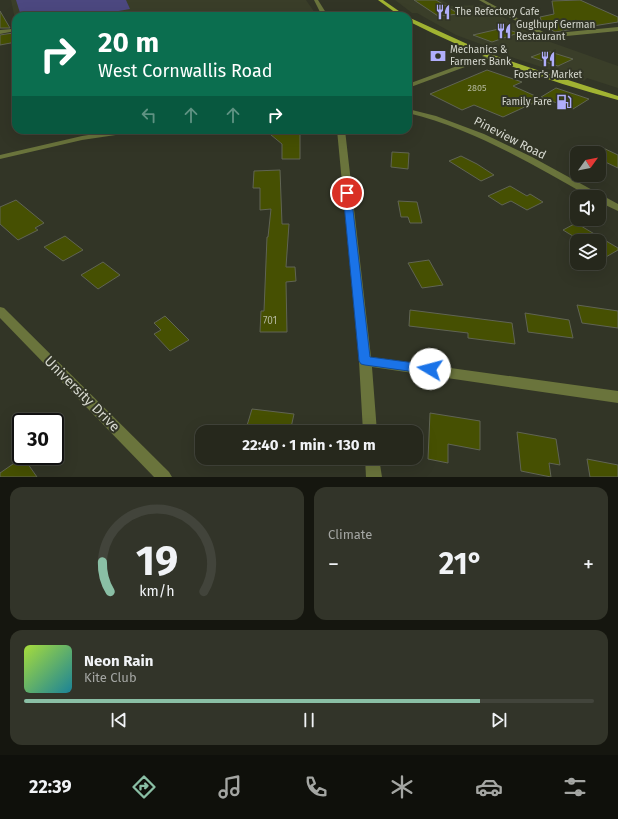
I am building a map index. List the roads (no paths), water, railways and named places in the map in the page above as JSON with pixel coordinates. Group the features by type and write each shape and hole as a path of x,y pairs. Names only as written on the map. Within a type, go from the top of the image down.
{"main road":[{"path":"380,0 397,12"},
{"path":"412,21 447,39 490,56 618,98"}],"street":[{"path":"316,0 323,12"},
{"path":"483,1 495,0"},
{"path":"483,1 546,36 618,29"},
{"path":"0,32 12,31"},
{"path":"412,85 490,56"},
{"name":"Pineview Road","path":"412,112 464,128 584,190"},
{"path":"0,157 82,138 109,134"},
{"path":"341,134 365,361 370,425"},
{"name":"Pineview Road","path":"606,201 618,208"},
{"name":"University Drive","path":"0,311 164,477"},
{"path":"365,361 618,397"},
{"path":"373,465 374,477"}],"place":[{"name":"The Refectory Cafe","path":"443,12"},
{"name":"Guglhupf German Restaurant","path":"504,31"},
{"name":"Mechanics & Farmers Bank","path":"438,56"},
{"name":"Foster's Market","path":"548,59"},
{"name":"Family Fare","path":"564,102"}]}
